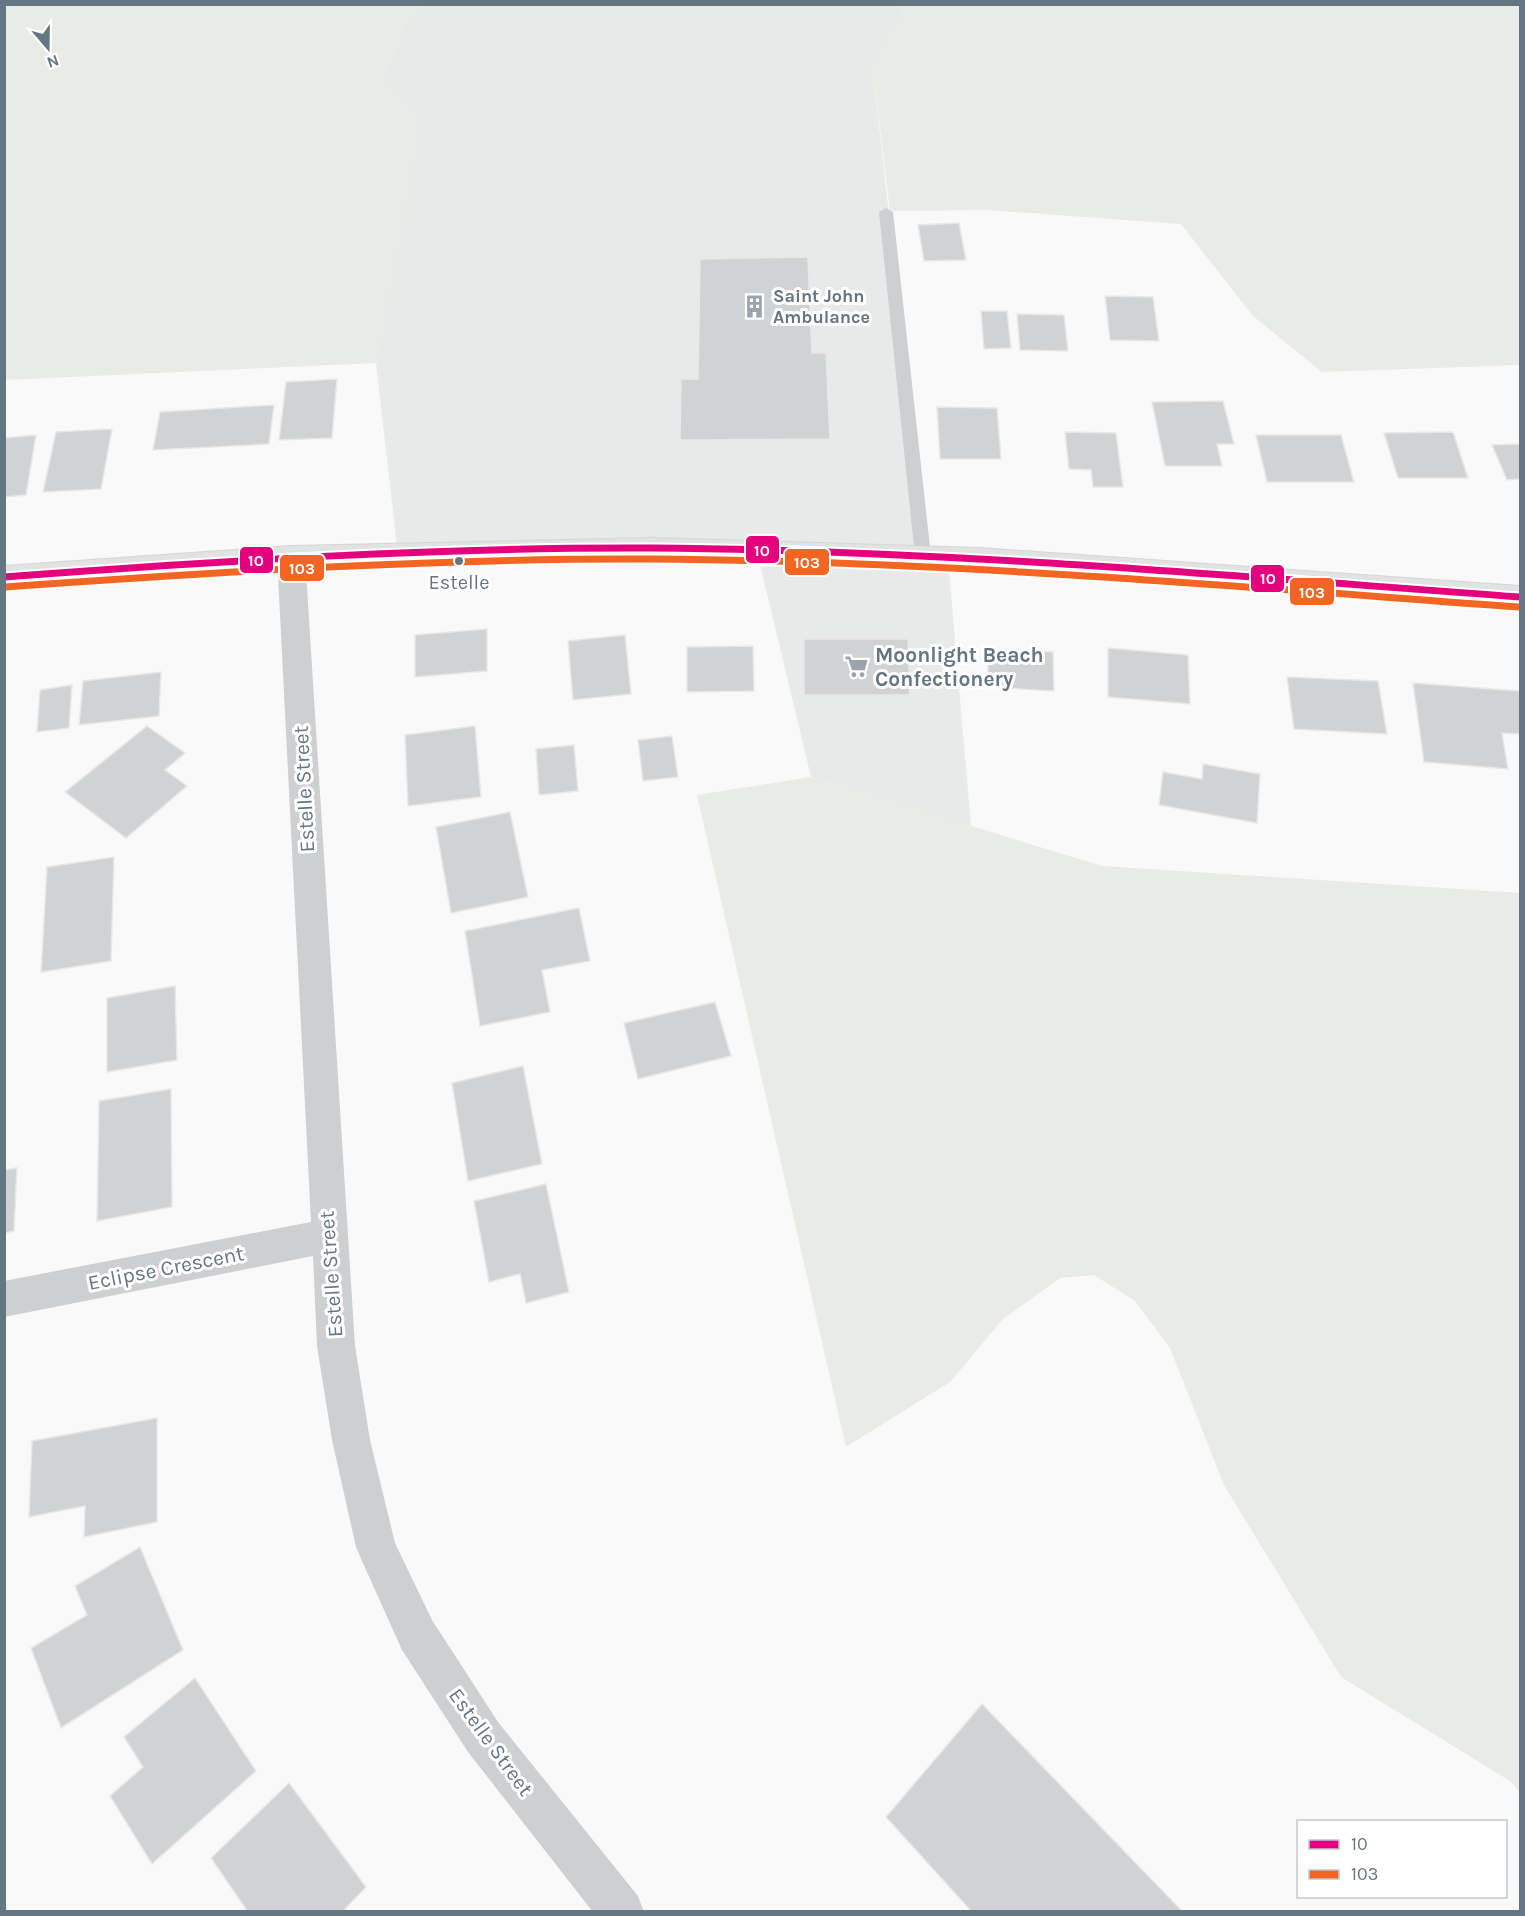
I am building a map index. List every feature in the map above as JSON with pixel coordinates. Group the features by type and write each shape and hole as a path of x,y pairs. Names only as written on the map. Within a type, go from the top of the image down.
{"main road":[{"path":"4,577 291,556 652,548 923,556 1521,597"}],"street":[{"name":"Estelle Street","path":"291,556 336,1346 351,1440 376,1547 417,1635 483,1737 622,1911"},
{"name":"Eclipse Crescent","path":"4,1299 328,1236"}],"lane":[{"path":"886,212 923,556"}],"shaded area":[{"path":"4,5 422,5 406,21 383,79 422,123 376,363 5,380"},
{"path":"422,5 895,5 904,13 873,71 927,558 948,559 971,826 811,777 757,552 398,555 376,363 421,123 383,79 406,21"},
{"path":"895,5 1520,5 1520,365 1322,372 1253,316 1181,224 987,210 890,211 873,71 904,13"},
{"path":"811,777 1102,866 1520,893 1520,1792 1510,1781 1341,1677 1224,1485 1170,1348 1135,1301 1094,1275 1060,1278 1003,1319 950,1382 846,1447 697,795"}],"building":[{"path":"959,223 966,260 924,261 918,225"},
{"name":"Saint John Ambulance","path":"808,257 812,353 826,353 830,439 680,440 681,379 698,379 700,259"},
{"path":"1105,296 1153,297 1159,341 1110,340"},
{"path":"981,311 1007,311 1011,348 984,349"},
{"path":"1017,314 1064,315 1068,351 1020,350"},
{"path":"337,379 332,438 279,440 286,382"},
{"path":"1223,401 1234,444 1217,444 1222,466 1165,466 1152,402"},
{"path":"274,405 269,444 153,450 160,412"},
{"path":"937,407 997,408 1001,459 940,459"},
{"path":"112,429 101,489 43,492 56,432"},
{"path":"1065,432 1116,433 1123,487 1093,487 1091,470 1069,469"},
{"path":"1453,432 1468,478 1398,478 1384,433"},
{"path":"36,435 26,495 4,497 4,438"},
{"path":"1256,435 1341,435 1354,482 1267,482"},
{"path":"1520,444 1520,479 1507,480 1492,445"},
{"path":"487,629 487,671 415,677 415,635"},
{"path":"625,635 631,694 573,700 568,641"},
{"name":"Moonlight Beach Confectionery","path":"804,639 908,639 910,695 804,695"},
{"path":"753,646 754,691 687,692 687,647"},
{"path":"988,648 1053,652 1054,691 988,687"},
{"path":"1108,648 1188,655 1190,704 1108,697"},
{"path":"161,672 159,716 79,725 83,681"},
{"path":"1287,677 1378,681 1387,734 1294,729"},
{"path":"1413,683 1520,691 1520,734 1502,733 1508,769 1424,762"},
{"path":"72,685 69,728 37,732 40,690"},
{"path":"147,726 185,753 165,770 187,786 126,838 65,792"},
{"path":"475,726 481,797 408,806 405,735"},
{"path":"672,736 678,777 643,781 638,740"},
{"path":"574,745 578,791 539,795 536,749"},
{"path":"1203,764 1260,774 1257,823 1159,805 1163,772 1202,779"},
{"path":"510,812 528,897 451,913 436,827"},
{"path":"114,857 111,961 41,972 47,867"},
{"path":"579,908 590,961 542,970 550,1012 480,1026 465,931"},
{"path":"175,986 177,1060 107,1072 107,998"},
{"path":"715,1002 731,1056 638,1079 624,1023"},
{"path":"523,1066 542,1164 468,1181 452,1083"},
{"path":"171,1089 172,1207 97,1221 99,1101"},
{"path":"17,1168 14,1231 4,1233 4,1170"},
{"path":"546,1184 569,1292 526,1303 520,1274 489,1282 474,1201"},
{"path":"157,1418 157,1522 84,1537 85,1506 29,1517 32,1441"},
{"path":"140,1547 183,1650 61,1728 31,1648 87,1615 75,1586"},
{"path":"195,1678 256,1771 152,1864 110,1796 143,1767 124,1737"},
{"path":"982,1704 1183,1912 972,1912 886,1817"},
{"path":"289,1783 366,1887 342,1912 248,1912 211,1858"}],"transit line":[{"name":"10","path":"4,577 328,556 490,550 652,548 978,559 1520,597"},
{"name":"103","path":"5,587 409,563 652,559 978,569 1519,607"}],"place":[{"name":"Saint John Ambulance","path":"755,306"},
{"name":"Estelle","path":"459,561"},
{"name":"Moonlight Beach Confectionery","path":"857,667"}]}
